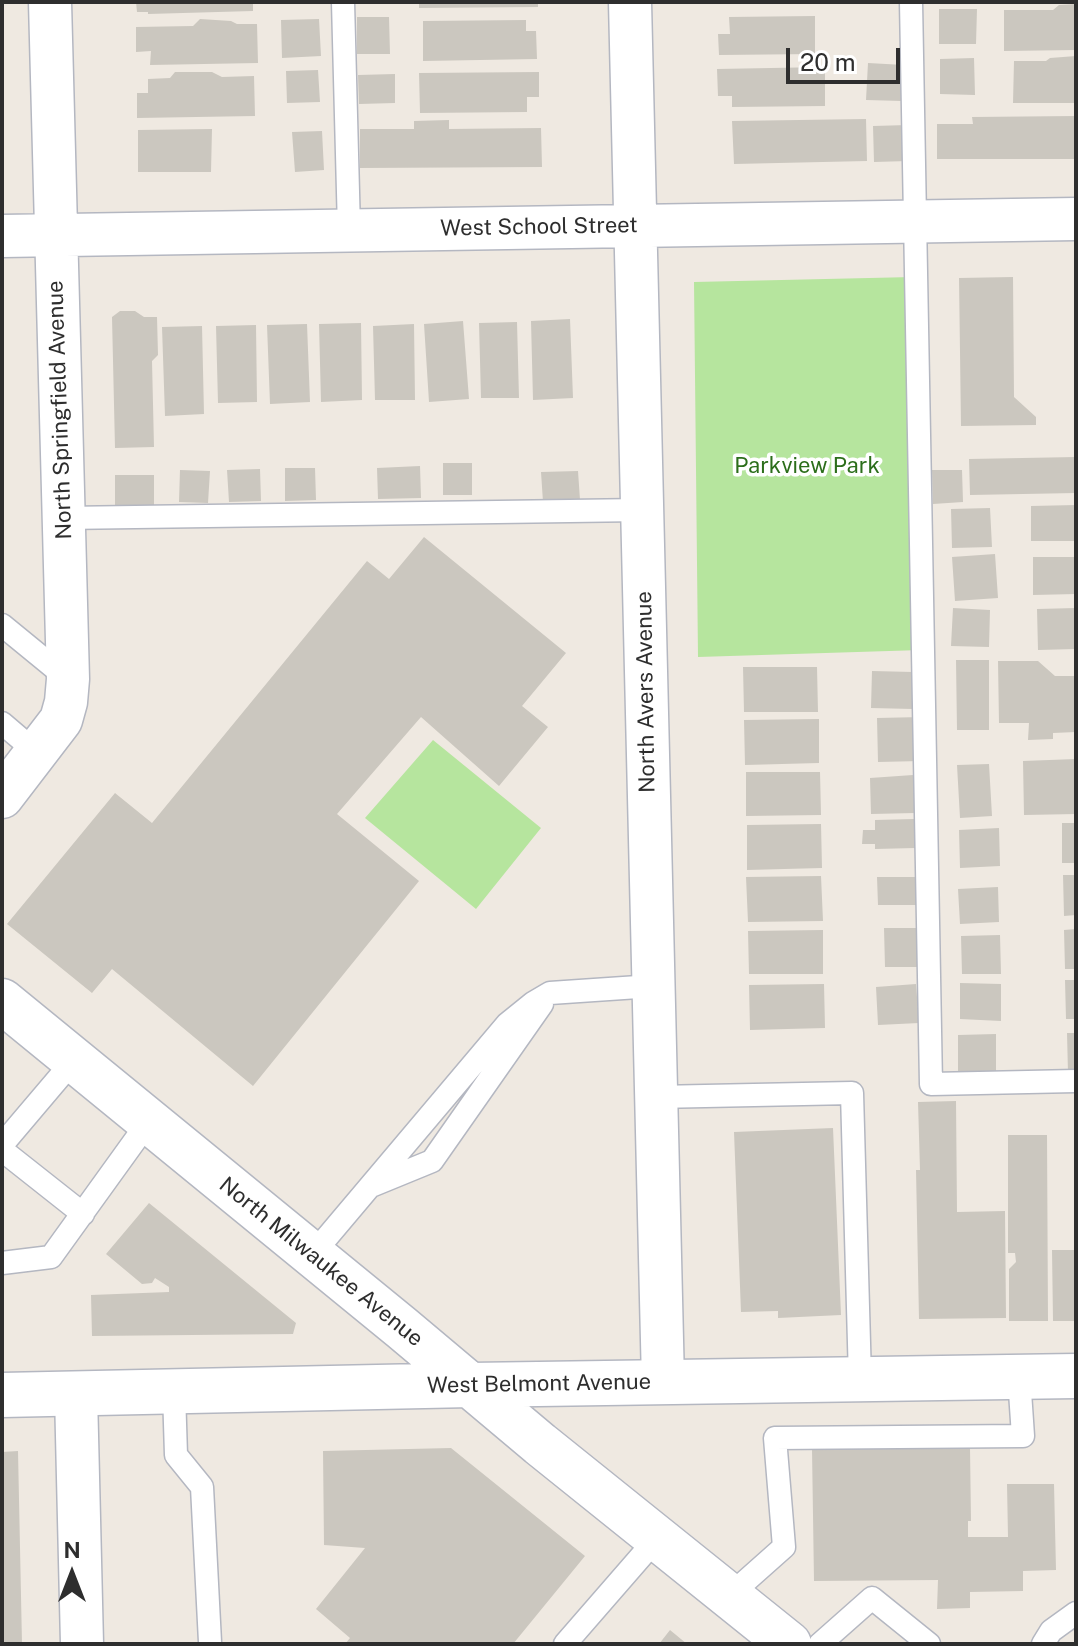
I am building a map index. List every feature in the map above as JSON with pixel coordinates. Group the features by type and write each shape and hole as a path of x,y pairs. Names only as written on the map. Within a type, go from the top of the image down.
{"main road":[{"name":"North Milwaukee Avenue","path":"2,1001 540,1444 789,1644"},
{"name":"West Belmont Avenue","path":"2,1395 1076,1376"}],"street":[{"name":"North Springfield Avenue","path":"2,797 61,720 68,679 50,2"},
{"name":"North Avers Avenue","path":"630,2 663,1382"},
{"name":"West School Street","path":"2,236 1076,219"},
{"path":"76,1394 82,1644"}],"lane":[{"path":"343,2 349,230"},
{"path":"911,2 931,1084 1076,1081"},
{"path":"63,518 642,510"},
{"path":"2,625 68,679"},
{"path":"2,723 36,752"},
{"path":"312,1255 507,1024 533,1003 550,993 653,986"},
{"path":"368,1188 432,1161 550,993"},
{"path":"74,1060 2,1148 83,1214"},
{"path":"656,1097 852,1093 860,1379"},
{"path":"2,1263 51,1257 149,1121"},
{"path":"730,1595 784,1547 775,1438 1023,1436 1019,1377"},
{"path":"174,1392 176,1455 202,1487 210,1642"},
{"path":"565,1644 658,1537"},
{"path":"820,1644 872,1598 929,1644"},
{"path":"1043,1644 1051,1631 1076,1613"}],"green space":[{"name":"Parkview Park","path":"913,277 921,650 698,657 694,282"},
{"path":"433,740 541,828 476,909 365,818"}],"building":[{"path":"136,2 253,2 253,11 148,14 137,12"},
{"path":"419,2 538,2 538,7 419,8"},
{"path":"1076,4 1076,50 1004,51 1004,10 1053,10 1059,5"},
{"path":"939,9 977,9 976,44 939,44"},
{"path":"815,16 815,54 719,55 718,34 730,34 729,17"},
{"path":"357,17 389,17 390,54 357,54"},
{"path":"200,19 257,24 258,63 150,65 151,51 136,52 136,27 193,26"},
{"path":"319,19 321,56 282,58 281,20"},
{"path":"526,20 526,31 536,31 537,59 423,61 423,21"},
{"path":"1076,56 1076,103 1013,103 1014,61 1046,61"},
{"path":"974,58 975,95 940,94 940,59"},
{"path":"868,63 904,65 902,101 866,100"},
{"path":"825,67 825,106 732,107 732,96 718,96 717,69"},
{"path":"318,70 320,102 287,103 286,71"},
{"path":"175,72 212,72 222,77 254,76 255,116 137,118 137,93 148,93 148,79 170,78"},
{"path":"539,72 539,97 527,97 527,112 420,113 419,73"},
{"path":"395,74 395,103 359,104 358,75"},
{"path":"1076,116 1076,159 937,159 937,124 973,124 972,117"},
{"path":"866,119 867,161 734,164 732,121"},
{"path":"449,120 449,129 541,128 542,167 360,168 360,129 414,129 414,121"},
{"path":"908,125 908,161 874,162 873,126"},
{"path":"212,129 211,172 138,172 138,130"},
{"path":"322,131 324,170 295,172 292,132"},
{"path":"1013,277 1014,397 1036,417 1036,425 961,426 959,278"},
{"path":"120,311 135,311 144,317 157,317 158,355 152,361 154,447 115,448 112,317"},
{"path":"570,319 573,398 533,400 531,321"},
{"path":"463,321 469,399 429,402 424,324"},
{"path":"517,322 519,398 481,398 479,323"},
{"path":"361,323 362,400 321,402 319,324"},
{"path":"307,324 310,402 270,404 267,325"},
{"path":"414,324 415,400 375,400 373,326"},
{"path":"256,325 257,402 218,403 216,326"},
{"path":"202,326 204,414 165,416 162,327"},
{"path":"1076,457 1076,493 970,495 969,459"},
{"path":"443,463 472,463 472,495 443,495"},
{"path":"420,466 421,498 378,499 377,468"},
{"path":"285,468 315,468 316,500 285,501"},
{"path":"260,469 261,501 229,502 227,470"},
{"path":"180,470 210,471 208,503 179,502"},
{"path":"932,470 962,470 963,502 933,504"},
{"path":"578,471 580,500 543,502 541,472"},
{"path":"115,475 154,475 154,508 115,508"},
{"path":"1076,505 1076,541 1031,541 1031,506"},
{"path":"990,508 992,547 952,548 951,509"},
{"path":"424,537 566,653 522,706 548,727 499,786 421,717 337,814 419,881 253,1086 112,969 92,993 7,924 115,793 152,823 367,561 389,579"},
{"path":"995,554 998,598 955,601 952,557"},
{"path":"1033,557 1076,557 1076,594 1033,595"},
{"path":"953,608 990,610 989,647 951,646"},
{"path":"1076,608 1076,649 1038,650 1037,609"},
{"path":"956,660 989,660 989,730 957,730"},
{"path":"998,661 1038,661 1055,676 1076,676 1076,732 1053,733 1053,739 1028,740 1029,723 999,723"},
{"path":"743,667 817,667 818,712 744,712"},
{"path":"872,671 913,672 913,709 871,708"},
{"path":"922,717 921,761 878,762 877,718"},
{"path":"819,719 819,763 745,765 744,720"},
{"path":"1076,759 1076,814 1024,815 1023,761"},
{"path":"989,764 992,816 960,818 957,765"},
{"path":"746,772 820,772 821,815 746,816"},
{"path":"913,775 915,813 871,814 870,778"},
{"path":"914,819 915,848 875,849 875,844 862,844 863,830 875,830 875,820"},
{"path":"1062,823 1076,823 1076,863 1062,863"},
{"path":"821,824 822,868 747,870 747,825"},
{"path":"999,828 1000,866 960,868 959,830"},
{"path":"1063,875 1076,875 1076,915 1064,916"},
{"path":"821,876 823,921 748,922 746,877"},
{"path":"877,877 916,877 916,905 878,905"},
{"path":"998,887 999,922 960,924 958,889"},
{"path":"884,928 923,928 922,967 885,967"},
{"path":"1076,929 1076,969 1065,969 1064,930"},
{"path":"823,930 823,974 749,974 748,931"},
{"path":"1000,935 1001,974 962,974 961,936"},
{"path":"1065,980 1076,980 1076,1019 1066,1019"},
{"path":"960,983 1001,984 1001,1021 960,1019"},
{"path":"824,984 825,1028 750,1030 749,985"},
{"path":"916,984 919,1023 878,1025 876,987"},
{"path":"1067,1033 1076,1033 1076,1073 1068,1073"},
{"path":"996,1034 996,1072 958,1073 958,1035"},
{"path":"956,1101 957,1212 1005,1211 1006,1318 919,1319 918,1102"},
{"path":"833,1128 841,1315 778,1318 778,1311 741,1312 734,1132"},
{"path":"1008,1135 1047,1135 1048,1321 1009,1321 1009,1269 1016,1262 1015,1253 1008,1253"},
{"path":"149,1203 296,1323 293,1334 92,1336 91,1295 169,1292 169,1287 155,1278 152,1283 142,1284 106,1254"},
{"path":"1052,1250 1076,1250 1076,1321 1053,1321"},
{"path":"451,1448 585,1556 513,1644 345,1644 350,1638 316,1609 365,1548 324,1545 323,1451"},
{"path":"970,1448 971,1521 968,1521 968,1537 1008,1537 1007,1484 1054,1484 1056,1570 1023,1571 1023,1591 970,1592 970,1608 937,1609 938,1580 814,1581 812,1449"},
{"path":"18,1451 22,1644 2,1644 2,1452"},
{"path":"670,1630 687,1644 659,1644"}]}
